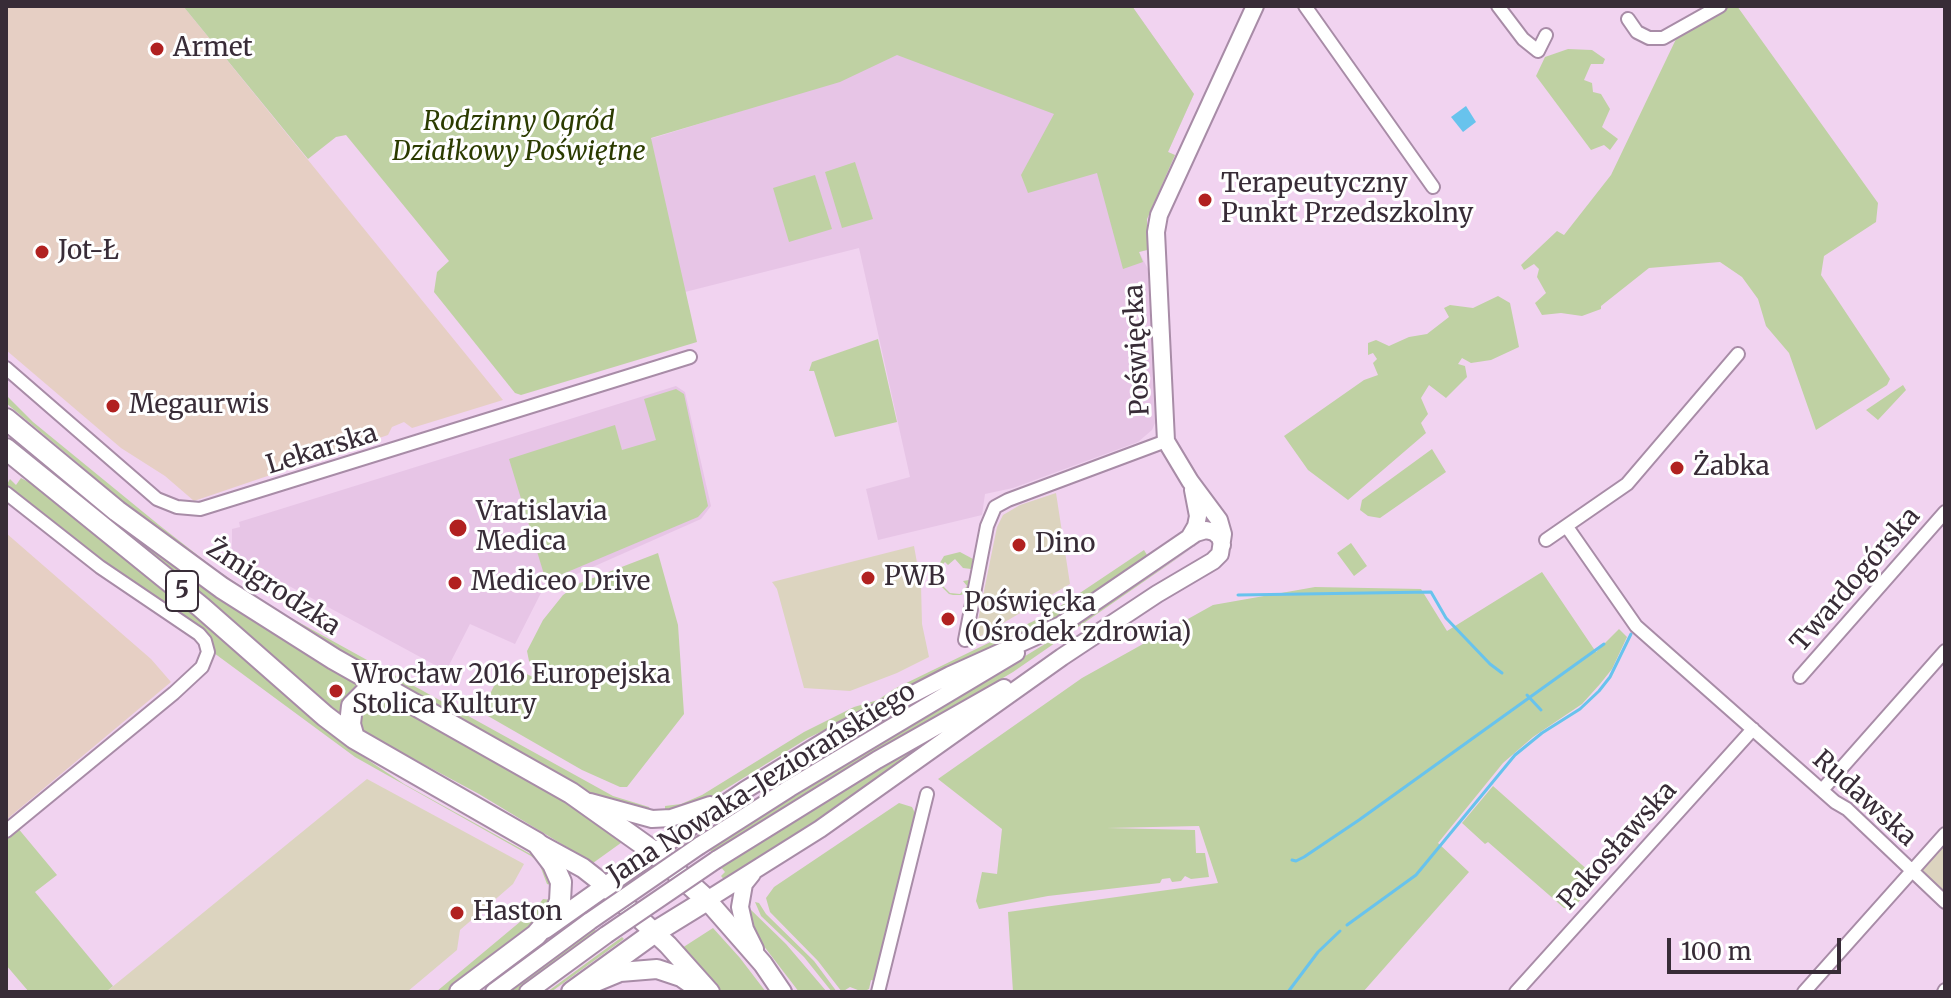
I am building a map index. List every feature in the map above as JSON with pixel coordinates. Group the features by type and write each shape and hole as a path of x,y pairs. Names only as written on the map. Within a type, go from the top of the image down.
{"main road":[{"name":"Żmigrodzka","path":"6,419 117,511 222,588 382,687 577,797 654,852 707,900 763,964 782,992"},
{"name":"Żmigrodzka","path":"6,449 201,607 354,738 583,868 655,932 710,992"},
{"path":"354,738 350,724 352,706 367,691 382,687"},
{"name":"Żmigrodzka","path":"536,935 555,913 562,889 553,864 537,843"},
{"path":"536,935 654,852"},
{"path":"573,992 655,932 707,900"},
{"name":"5","path":"460,992 536,935"},
{"path":"573,992 620,972 650,969 672,972 702,992"}],"street":[{"name":"Poświęcka","path":"965,640 987,526 995,507 1166,441 1156,232 1159,215 1255,6"},
{"path":"1305,6 1433,187"},
{"path":"1498,6 1523,39 1538,51 1546,35"},
{"path":"1628,19 1637,32 1649,38 1663,38 1720,6"},
{"path":"1546,540 1627,484 1738,354"},
{"name":"Lekarska","path":"6,368 157,499 177,507 200,509 690,357"},
{"path":"707,900 893,780 1062,657 1220,554 1223,534 1219,520 1166,441"},
{"path":"1189,538 1198,516 1190,481"},
{"path":"6,493 100,567 199,634 208,652 202,667 174,693 6,831"},
{"name":"Twardogórska","path":"1800,677 1945,512"},
{"name":"Rudawska","path":"1567,527 1636,626 1868,828 1945,902"},
{"path":"654,852 745,790 882,709 1019,642 1061,625 1201,531 1211,531 1220,537 1222,547"},
{"name":"Jana Nowaka-Jeziorańskiego","path":"494,992 699,846 1061,625"},
{"path":"1822,790 1945,651"},
{"name":"Jana Nowaka-Jeziorańskiego","path":"528,992 716,860 905,744 1062,657"},
{"name":"Pakosławska","path":"1516,992 1753,729"},
{"path":"577,797 634,816 657,819 695,812 745,790"},
{"path":"878,992 927,794"},
{"path":"1804,992 1945,834"},
{"path":"755,870 744,884 740,907 745,929 763,964"}],"shaded area":[{"path":"6,6 183,6 503,400 412,428 404,422 392,427 388,435 194,501 165,476 121,448 6,350"},
{"path":"969,6 1132,6 1194,94 1168,152 1175,155 1147,219 1147,250 1139,252 1148,269 1158,416 1152,430 1138,442 1013,488 985,494 982,515 878,540 866,489 910,477 859,248 685,292 650,139 744,110 897,54"},
{"name":"Vratislavia Medica","path":"676,386 685,392 711,506 701,519 543,589 515,644 470,624 446,671 232,555 232,529 240,527 239,522"},
{"path":"1056,493 1070,584 974,640 997,527 1003,515 1020,505"},
{"path":"6,533 151,659 171,682 6,820"},
{"name":"PWB","path":"914,546 921,585 922,624 929,657 850,691 804,688 777,589 772,582"},
{"name":"Haston","path":"367,779 524,864 513,884 460,930 457,950 407,992 106,992"},
{"path":"1945,844 1945,893 1921,871"}],"green space":[{"name":"Rodzinny Ogród Działkowy Poświętne","path":"183,6 1132,6 1194,94 1168,152 1175,155 1147,219 1147,250 1139,252 1143,262 1123,269 1097,173 1028,193 1021,175 1054,114 897,55 840,82 651,138 697,342 521,395 515,393 434,292 437,272 449,261 346,135 336,137 308,159"},
{"path":"1730,6 1737,6 1878,203 1876,222 1824,256 1821,275 1890,379 1887,385 1816,430 1789,353 1766,326 1758,299 1742,277 1720,262 1649,268 1601,309 1582,316 1561,313 1542,315 1535,303 1546,293 1537,277 1539,269 1534,264 1524,270 1521,265 1557,231 1564,235 1611,175 1677,37"},
{"path":"1568,49 1592,50 1605,59 1603,64 1591,64 1584,80 1592,83 1593,92 1601,94 1610,109 1602,127 1618,139 1610,150 1604,145 1591,150 1536,76 1545,57"},
{"path":"855,162 873,219 842,228 825,172"},
{"path":"815,175 832,229 789,242 773,188"},
{"path":"1498,296 1510,303 1519,347 1491,360 1471,363 1462,358 1458,364 1465,366 1467,377 1446,398 1429,385 1421,398 1428,414 1421,423 1426,433 1348,500 1308,470 1284,436 1364,380 1378,375 1373,363 1377,359 1373,353 1368,355 1368,343 1376,340 1389,346 1409,337 1427,334 1449,317 1444,308 1450,305 1473,308"},
{"path":"878,339 897,422 835,437 814,371 809,371 812,362"},
{"path":"1903,385 1906,390 1878,420 1866,410"},
{"path":"676,389 684,394 708,506 698,517 546,581 509,459 615,425 622,450 656,440 644,399"},
{"path":"6,395 33,422 159,525 273,608 613,796 649,807 652,814 609,803 267,610 113,496 6,403"},
{"path":"6,436 77,494 363,686 342,718 6,441"},
{"path":"1432,449 1446,472 1380,518 1368,516 1360,510 1362,500"},
{"path":"21,478 40,488 181,600 356,752 404,784 534,856 542,863 553,886 547,884 539,863 531,856 355,757 214,653 211,639 206,633 120,576 6,486 10,479 16,485"},
{"path":"1351,543 1367,566 1354,576 1337,553"},
{"path":"1191,549 1013,672 712,853 710,850 704,851 1078,624"},
{"path":"1144,550 1147,555 1129,572 1035,630 808,738 711,798 665,814 665,806 681,804 702,795 804,732 854,707 878,700 894,689 1050,613"},
{"path":"960,552 973,559 971,569 963,568 955,559 939,568 944,574 938,581 950,593 960,594 967,586 963,581 969,580 967,592 961,595 953,595 949,594 940,585 936,578 935,571 944,556"},
{"path":"658,553 678,625 684,714 627,787 620,787 582,770 481,712 505,664 533,677 537,668 529,661 527,651 543,620 563,595 580,583"},
{"path":"1542,572 1596,652 1619,629 1627,637 1612,669 1582,704 1533,737 1503,763 1438,843 1469,872 1363,992 1013,992 1008,912 1218,883 1199,826 1107,828 1195,830 1196,853 1205,853 1209,877 1191,879 1185,876 1181,881 1172,882 1170,878 1162,879 1160,883 1048,896 979,909 976,901 982,872 997,874 1002,829 938,779 1082,678 1213,605 1315,587 1421,589 1447,631"},
{"path":"375,698 382,698 566,801 625,840 593,863 479,794 369,735 359,726 359,709"},
{"path":"978,710 728,884 721,876 725,872 720,866"},
{"path":"1493,786 1599,880 1574,907 1564,908 1462,823"},
{"path":"899,803 912,807 916,815 875,981 871,980 869,989 863,992 850,987 842,992 818,961 770,912 766,898 774,887"},
{"path":"17,827 57,875 35,892 113,986 106,992 29,992 6,965 6,837"},
{"path":"543,899 552,900 544,917 448,992 436,992 533,911"},
{"path":"755,902 814,961 837,992 832,992 804,957 761,916"},
{"path":"748,907 786,944 827,992 799,992 750,928"},
{"path":"593,927 597,933 516,992 506,992"},
{"path":"713,928 766,992 721,992 682,948"},
{"path":"622,937 624,939 547,992"}],"water":[{"path":"1466,106 1476,122 1463,132 1451,117"}],"waterway":[{"path":"1238,595 1431,592 1446,618 1502,673"},
{"path":"1347,925 1416,875 1515,755 1580,709 1599,691 1610,677 1631,634"},
{"path":"1292,860 1304,857 1359,820 1604,644"},
{"path":"1527,695 1541,710"},
{"path":"1288,992 1318,952 1340,931"}],"place":[{"name":"Armet","path":"157,49"},
{"name":"Terapeutyczny Punkt Przedszkolny","path":"1205,200"},
{"name":"Jot-Ł","path":"42,252"},
{"name":"Megaurwis","path":"113,406"},
{"name":"Żabka","path":"1677,468"},
{"name":"Vratislavia Medica","path":"458,528"},
{"name":"Dino","path":"1019,545"},
{"name":"PWB","path":"868,578"},
{"name":"Mediceo Drive","path":"455,583"},
{"name":"Poświęcka (Ośrodek zdrowia)","path":"948,619"},
{"name":"Wrocław 2016 Europejska Stolica Kultury","path":"336,691"},
{"name":"Haston","path":"457,913"}]}
